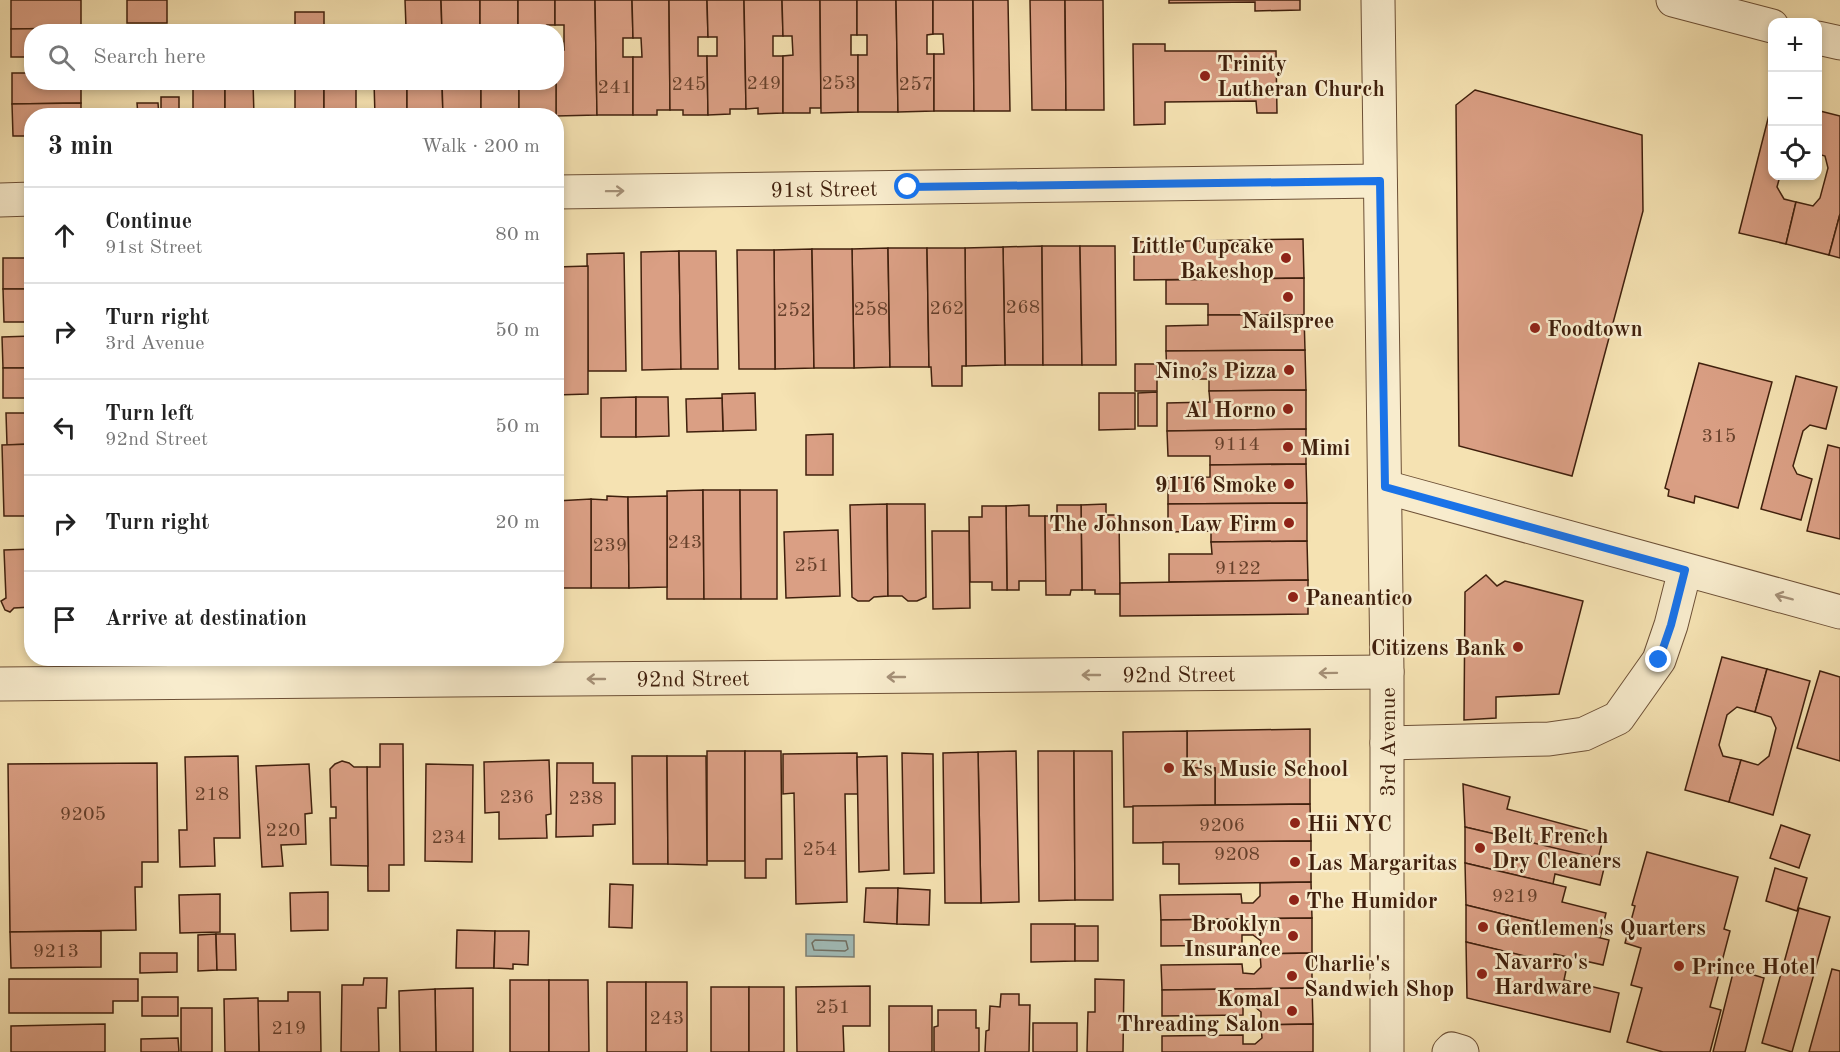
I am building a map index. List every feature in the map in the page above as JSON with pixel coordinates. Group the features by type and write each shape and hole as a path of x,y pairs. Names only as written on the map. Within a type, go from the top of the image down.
{"street":[{"name":"3rd Avenue","path":"1378,0 1387,672 1387,1052"},
{"path":"1673,0 1768,25"},
{"path":"1822,39 1840,43"},
{"name":"91st Street","path":"564,192 1380,181"},
{"path":"0,200 24,199"},
{"path":"1385,487 1840,612"},
{"path":"1387,743 1549,740 1584,734 1618,718 1659,660 1671,625 1685,570"},
{"name":"92nd Street","path":"0,684 1387,672"},
{"path":"1449,1052 1452,1049 1462,1052"}],"water":[{"path":"806,934 854,935 854,957 806,956"}],"building":[{"path":"11,0 81,0 81,24 24,24 24,29 11,29"},
{"path":"127,0 167,0 167,23 127,23"},
{"path":"405,0 441,0 442,24 406,24"},
{"path":"441,0 480,0 480,24 442,24"},
{"path":"480,0 518,0 518,24 480,24"},
{"path":"518,0 555,0 555,24 518,24"},
{"path":"555,0 595,0 597,115 564,116 564,108 556,108 556,90 564,90 564,24 555,24"},
{"path":"595,0 632,0 633,38 623,38 623,57 633,57 633,115 597,115"},
{"path":"632,0 669,0 670,110 657,110 657,115 633,115 633,57 642,57 641,38 633,38"},
{"path":"669,0 707,0 708,37 698,37 698,56 707,56 708,115 683,115 683,110 670,110"},
{"path":"707,0 744,0 746,109 730,109 730,114 708,115 707,56 717,56 717,37 708,37"},
{"path":"744,0 782,0 783,36 773,36 773,56 783,56 783,113 758,114 758,108 746,109"},
{"path":"782,0 820,0 821,108 810,108 810,113 783,113 783,56 793,55 792,36 783,36"},
{"path":"820,0 857,0 857,35 851,35 851,55 858,55 858,112 821,113"},
{"path":"857,0 896,0 898,112 858,112 858,55 867,55 867,35 857,35"},
{"path":"896,0 933,0 933,34 927,35 927,54 934,54 934,111 898,112"},
{"path":"933,0 973,0 974,111 934,111 934,54 944,54 943,34 933,34"},
{"path":"973,0 1008,0 1010,111 974,111"},
{"path":"1030,0 1065,0 1066,110 1032,110"},
{"path":"1065,0 1103,0 1104,110 1066,110"},
{"path":"1169,0 1300,0 1300,10 1255,11 1255,2 1169,3"},
{"path":"295,12 324,12 324,24 295,24"},
{"path":"11,29 24,29 24,57 11,57"},
{"name":"Trinity Lutheran Church","path":"1133,44 1165,44 1165,51 1276,51 1277,113 1257,113 1256,101 1165,102 1165,124 1134,125"},
{"path":"12,73 24,73 24,90 81,90 81,103 12,104"},
{"path":"193,90 225,90 225,108 193,108"},
{"path":"225,90 253,90 254,108 225,108"},
{"path":"295,90 324,90 324,108 295,108"},
{"path":"324,90 356,90 356,108 324,108"},
{"path":"374,90 407,90 407,108 375,108"},
{"path":"407,90 442,90 443,108 407,108"},
{"path":"442,90 481,90 481,108 443,108"},
{"path":"481,90 519,90 519,108 481,108"},
{"path":"519,90 556,90 556,108 519,108"},
{"name":"Foodtown","path":"1475,90 1642,135 1643,211 1572,476 1459,446 1456,105"},
{"path":"161,97 179,97 179,108 161,108"},
{"path":"81,103 81,108 24,108 24,136 13,136 12,104"},
{"path":"137,103 158,103 158,108 137,108"},
{"path":"1822,112 1840,116 1840,214 1829,255 1786,244 1796,202 1813,206 1820,198 1828,168 1825,156 1822,155"},
{"path":"1768,119 1768,180 1779,180 1777,187 1784,199 1796,202 1786,244 1739,233"},
{"path":"1840,214 1840,258 1829,255"},
{"path":"1303,239 1304,278 1134,280 1134,242"},
{"path":"1042,246 1043,365 1005,365 1003,247"},
{"path":"1042,246 1080,246 1082,365 1043,365"},
{"path":"1080,246 1115,246 1116,365 1082,365"},
{"path":"1003,247 1005,365 966,366 965,248"},
{"path":"888,248 890,367 854,368 852,249"},
{"path":"888,248 927,248 929,367 890,367"},
{"path":"927,248 965,248 966,366 962,366 962,386 932,386 931,367 929,367"},
{"path":"812,249 814,368 775,369 774,250"},
{"path":"812,249 852,249 854,368 814,368"},
{"path":"737,250 774,250 775,369 739,369"},
{"path":"679,251 681,369 642,370 641,252"},
{"path":"679,251 716,251 718,369 681,369"},
{"path":"624,253 626,371 588,371 587,254"},
{"path":"3,258 24,258 24,289 3,289"},
{"path":"588,266 588,394 564,395 564,267"},
{"path":"1304,278 1304,315 1208,315 1208,304 1166,304 1166,280"},
{"path":"3,289 24,289 24,322 4,322"},
{"path":"1208,315 1304,315 1305,350 1166,351 1166,326 1208,325"},
{"path":"24,336 24,368 3,368 2,337"},
{"path":"1305,350 1306,390 1209,391 1209,379 1167,379 1166,351"},
{"path":"1699,363 1772,382 1738,508 1695,496 1694,503 1668,496 1669,490 1665,488"},
{"path":"1135,364 1157,364 1157,391 1135,391"},
{"path":"3,368 24,368 24,398 3,398"},
{"path":"1796,376 1837,387 1826,429 1810,425 1803,431 1793,466 1797,474 1812,479 1801,520 1761,509"},
{"path":"1306,390 1306,429 1167,431 1167,403 1210,402 1209,391"},
{"path":"1157,392 1157,426 1138,426 1138,393"},
{"path":"755,393 756,430 723,431 722,394"},
{"path":"1099,393 1135,393 1135,429 1099,430"},
{"path":"636,397 636,437 601,437 601,398"},
{"path":"636,397 668,397 669,436 636,437"},
{"path":"722,398 723,431 687,432 686,399"},
{"path":"6,413 24,413 24,444 7,445"},
{"path":"1306,429 1306,464 1210,465 1210,456 1168,456 1167,431"},
{"path":"833,434 833,475 806,475 806,435"},
{"path":"24,444 24,516 4,516 2,445"},
{"path":"1828,445 1840,448 1840,539 1807,531"},
{"path":"1306,464 1307,503 1168,504 1168,478 1210,477 1210,465"},
{"path":"703,490 704,599 667,599 667,491"},
{"path":"703,490 740,490 741,599 704,599"},
{"path":"740,490 777,490 777,599 741,599"},
{"path":"607,496 628,497 629,588 591,588 591,499 607,500"},
{"path":"667,496 667,587 629,588 628,497"},
{"path":"591,499 591,588 564,588 564,501"},
{"path":"1307,503 1307,541 1211,542 1211,531 1168,532 1168,504"},
{"path":"887,504 888,596 874,597 869,601 858,601 852,597 850,505"},
{"path":"887,504 925,504 926,597 917,601 908,601 902,596 888,596"},
{"path":"1106,504 1106,515 1119,515 1120,594 1095,594 1095,590 1082,590 1081,505"},
{"path":"1029,505 1029,516 1045,516 1046,581 1019,581 1019,590 1007,590 1006,506"},
{"path":"1057,505 1081,505 1082,590 1071,590 1070,595 1046,595 1045,516 1057,516"},
{"path":"982,506 1006,506 1007,590 992,590 992,582 970,582 969,517 982,517"},
{"path":"838,530 840,596 786,598 784,532"},
{"path":"932,531 969,531 970,608 933,609"},
{"path":"1307,541 1308,580 1169,582 1169,554 1212,554 1211,542"},
{"path":"24,549 24,607 14,608 10,612 5,610 1,601 6,598 4,550"},
{"name":"Citizens Bank","path":"1486,575 1497,586 1505,581 1583,601 1559,694 1496,697 1496,718 1464,720 1465,592"},
{"path":"1308,580 1308,614 1120,616 1120,583"},
{"path":"1722,657 1767,669 1755,712 1737,707 1727,715 1719,745 1723,756 1741,760 1729,802 1685,790"},
{"path":"1767,669 1810,681 1773,815 1729,802 1741,760 1758,765 1769,756 1776,728 1771,717 1755,712"},
{"path":"1820,671 1840,677 1840,761 1797,748"},
{"path":"1310,729 1310,804 1215,805 1215,768 1187,768 1187,731"},
{"name":"K's Music School","path":"1187,731 1187,768 1215,768 1215,805 1124,807 1123,732"},
{"path":"380,744 403,744 404,865 389,865 389,891 368,891 367,767 380,767"},
{"path":"707,751 745,751 745,861 707,861"},
{"path":"745,751 781,751 782,859 766,859 766,878 745,878"},
{"path":"1016,751 1019,902 981,903 978,752"},
{"path":"1038,751 1074,751 1075,900 1039,901"},
{"path":"1074,751 1112,751 1113,900 1075,900"},
{"path":"978,752 981,903 945,903 943,753"},
{"path":"857,753 858,794 845,794 847,902 796,904 794,793 783,794 783,754"},
{"path":"902,753 933,754 934,873 904,874"},
{"path":"238,756 240,838 214,838 215,866 180,867 179,830 187,830 185,757"},
{"path":"632,756 667,756 668,864 633,864"},
{"path":"667,756 706,756 707,865 668,864"},
{"path":"887,756 889,870 859,872 857,757"},
{"path":"549,760 551,814 546,815 547,838 499,839 499,812 485,813 484,762"},
{"path":"342,761 354,767 367,767 368,866 331,865 330,818 336,818 336,807 331,807 330,769"},
{"path":"157,763 158,862 142,862 142,887 135,887 136,930 10,932 8,764"},
{"path":"557,763 593,763 593,783 615,783 615,824 593,825 593,836 556,837"},
{"path":"309,764 312,813 305,814 306,844 281,845 283,866 262,867 256,766"},
{"path":"426,764 473,765 472,862 425,861"},
{"path":"1463,784 1510,797 1507,809 1604,835 1598,859 1465,827"},
{"path":"1310,804 1311,841 1133,843 1133,806"},
{"path":"1781,825 1810,835 1799,868 1770,858"},
{"path":"1465,827 1606,860 1600,885 1555,874 1553,884 1465,863"},
{"path":"1311,841 1311,882 1179,884 1179,864 1163,864 1163,842"},
{"name":"Prince Hotel","path":"1647,852 1738,877 1724,929 1730,931 1710,1007 1721,1010 1710,1052 1663,1052 1627,1042 1642,988 1631,985 1641,948 1625,943 1635,906 1632,905"},
{"path":"1465,863 1566,887 1562,902 1606,913 1600,938 1466,905"},
{"path":"1775,868 1807,878 1797,911 1766,901"},
{"path":"1311,882 1312,918 1161,920 1160,895 1241,894 1242,903 1253,903 1260,896 1260,883"},
{"path":"610,884 633,885 632,928 609,927"},
{"path":"866,888 898,888 897,924 864,922"},
{"path":"898,888 930,890 929,925 897,924"},
{"path":"328,892 328,930 291,931 290,893"},
{"path":"220,894 220,932 180,933 179,895"},
{"path":"1466,905 1609,940 1603,965 1554,954 1552,963 1466,942"},
{"path":"1799,908 1830,917 1792,1052 1762,1043"},
{"path":"1312,918 1312,953 1260,954 1261,941 1253,935 1242,935 1242,945 1161,946 1161,920"},
{"path":"1031,924 1075,924 1075,961 1031,962"},
{"path":"1075,926 1098,926 1098,961 1075,961"},
{"path":"457,930 495,931 494,968 456,968"},
{"path":"101,931 101,967 11,968 10,932"},
{"path":"495,931 529,931 528,965 513,964 513,969 494,968"},
{"path":"216,934 217,970 198,971 198,935"},
{"path":"216,934 235,934 236,970 217,970"},
{"path":"1466,942 1567,966 1564,980 1619,993 1610,1032 1467,998"},
{"path":"140,953 177,953 177,972 140,973"},
{"path":"1312,953 1312,988 1162,990 1161,965 1242,964 1243,973 1254,974 1261,967 1260,954"},
{"path":"1734,969 1764,978 1745,1052 1713,1052"},
{"path":"1832,969 1840,971 1840,1052 1809,1052"},
{"path":"364,978 387,978 386,1008 378,1008 379,1052 341,1052 342,985 363,985"},
{"path":"9,979 138,979 138,1001 113,1001 113,1013 9,1013"},
{"path":"1095,979 1124,980 1123,1052 1087,1052 1088,1012 1095,1012"},
{"path":"510,980 549,980 549,1052 510,1052"},
{"path":"549,980 588,980 589,1052 549,1052"},
{"path":"607,982 646,982 646,1052 607,1052"},
{"path":"646,982 687,982 687,1052 646,1052"},
{"path":"870,986 870,1026 843,1026 844,1052 797,1052 796,987"},
{"path":"711,987 749,987 749,1052 711,1052"},
{"path":"749,987 784,987 784,1052 749,1052"},
{"path":"473,988 473,1052 436,1052 435,989"},
{"path":"1312,988 1313,1024 1261,1025 1261,1012 1254,1006 1243,1006 1243,1015 1162,1016 1162,990"},
{"path":"435,989 436,1052 400,1052 399,991"},
{"path":"288,992 320,992 321,1052 259,1052 257,1001 288,1001"},
{"path":"1001,994 1019,994 1019,1005 1030,1005 1029,1052 985,1052 990,1006 1000,1007"},
{"path":"142,997 178,997 178,1016 142,1016"},
{"path":"258,998 259,1052 225,1052 224,999"},
{"path":"889,1006 932,1006 932,1052 889,1052"},
{"path":"181,1008 212,1008 212,1052 181,1052"},
{"path":"938,1010 976,1010 979,1052 934,1052 934,1027 938,1026"},
{"path":"1033,1023 1077,1023 1077,1052 1033,1052"},
{"path":"105,1024 105,1052 11,1052 11,1026"},
{"path":"1313,1024 1313,1052 1162,1052 1162,1036 1243,1035 1243,1044 1255,1044 1262,1038 1261,1025"},
{"path":"178,1038 179,1052 141,1052 141,1039"}],"place":[{"name":"Trinity Lutheran Church","path":"1205,76"},
{"name":"Little Cupcake Bakeshop","path":"1286,258"},
{"name":"Nailspree","path":"1288,297"},
{"name":"Foodtown","path":"1535,328"},
{"name":"Nino’s Pizza","path":"1289,370"},
{"name":"Al Horno","path":"1288,409"},
{"name":"Mimi","path":"1288,447"},
{"name":"9116 Smoke","path":"1289,484"},
{"name":"The Johnson Law Firm","path":"1289,523"},
{"name":"Paneantico","path":"1293,597"},
{"name":"Citizens Bank","path":"1518,647"},
{"name":"K's Music School","path":"1169,768"},
{"name":"Hii NYC","path":"1295,823"},
{"name":"Belt French Dry Cleaners","path":"1480,848"},
{"name":"Las Margaritas","path":"1295,862"},
{"name":"The Humidor","path":"1294,900"},
{"name":"Gentlemen's Quarters","path":"1483,927"},
{"name":"Brooklyn Insurance","path":"1293,936"},
{"name":"Prince Hotel","path":"1679,966"},
{"name":"Navarro's Hardware","path":"1482,974"},
{"name":"Charlie's Sandwich Shop","path":"1292,976"},
{"name":"Komal Threading Salon","path":"1292,1011"}],"route":[{"path":"908,187 1380,181 1385,487 1685,570 1671,625 1659,660"}]}
